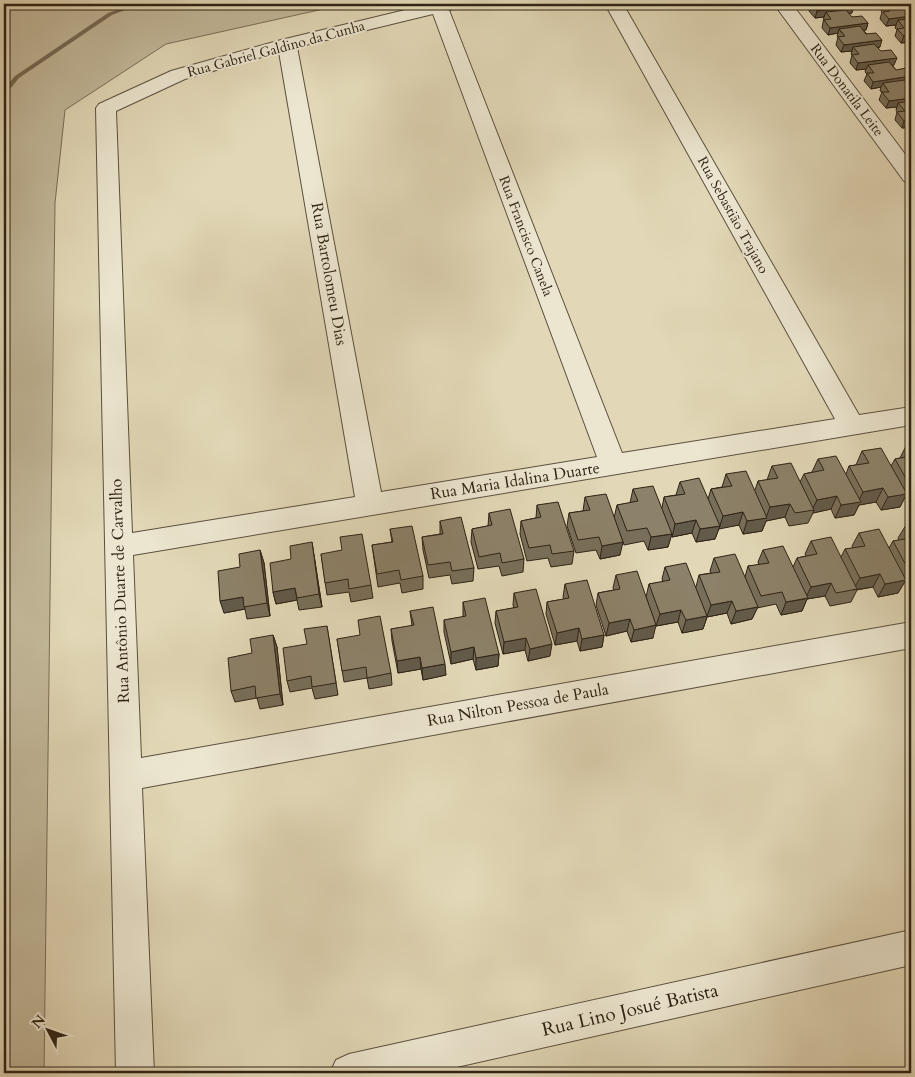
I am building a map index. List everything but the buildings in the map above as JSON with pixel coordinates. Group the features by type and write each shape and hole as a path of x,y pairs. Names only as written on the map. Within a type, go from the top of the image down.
{"street":[{"name":"Rua Sebastião Trajano","path":"614,4 852,426"},
{"name":"Rua Donatila Leite","path":"783,4 911,176"},
{"name":"Rua Gabriel Galdino da Cunha","path":"106,108 178,75 287,44 445,5"},
{"name":"Rua Francisco Canela","path":"445,5 614,465"},
{"name":"Rua Bartolomeu Dias","path":"287,44 370,505"},
{"name":"Rua Antônio Duarte de Carvalho","path":"106,108 135,1073"},
{"name":"Rua Maria Idalina Duarte","path":"119,546 911,416"},
{"name":"Rua Nilton Pessoa de Paula","path":"126,776 911,635"},
{"name":"Rua Lino Josué Batista","path":"349,1073 911,947"}],"shaded area":[{"path":"4,4 346,4 166,44 65,110 55,203 44,1073 4,1073"}],"waterway":[{"path":"4,93 17,77 110,14 138,4"}]}
